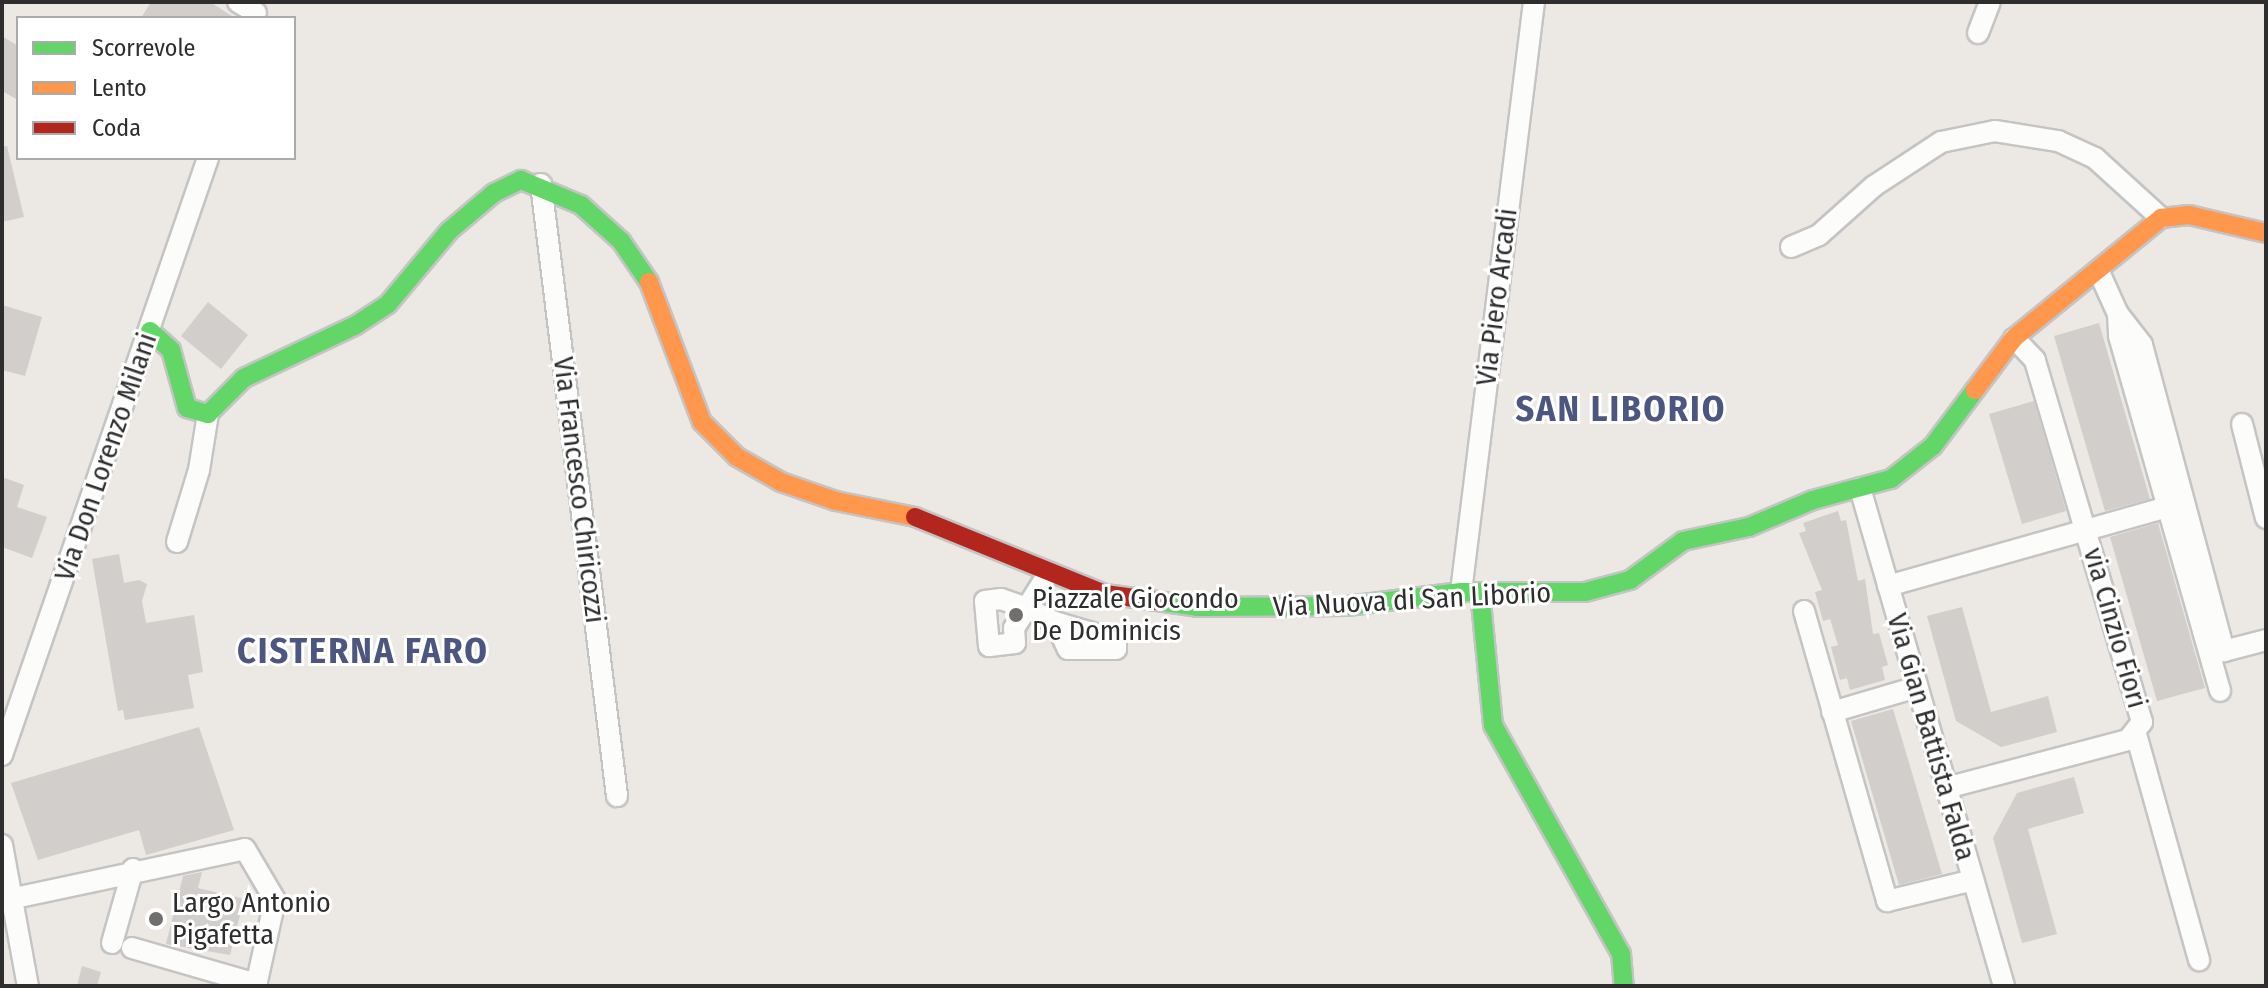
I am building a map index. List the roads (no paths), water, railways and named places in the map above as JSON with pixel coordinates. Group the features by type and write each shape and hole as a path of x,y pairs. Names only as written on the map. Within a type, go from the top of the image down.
{"street":[{"path":"238,2 257,11"},
{"name":"Via Piero Arcadi","path":"1470,592 1534,2"},
{"path":"1978,33 1990,2"},
{"path":"1791,247 1819,235 1874,186 1941,142 1995,131 2058,141 2095,158 2161,218 2189,215 2266,233"},
{"name":"Via Don Lorenzo Milani","path":"2,755 207,160"},
{"path":"177,542 199,470 208,414 263,367 356,325 388,304 449,231 494,193 521,180 541,184"},
{"name":"Via Nuova di San Liborio","path":"541,184 581,205 621,241 650,284 702,422 737,457 781,482 836,501 900,511 1048,574 1105,594 1198,607 1347,606 1470,592 1585,592 1630,580 1683,541 1749,527 1813,500 1860,488 1916,464 2014,338 2099,272 2161,218"},
{"name":"Via Francesco Chiricozzi","path":"541,184 617,796"},
{"path":"2099,272 2118,314 2142,345 2224,651 2266,640"},
{"path":"2118,314 2119,336 2220,691"},
{"path":"150,331 171,350 187,408 208,414"},
{"name":"via Cinzio Fiori","path":"1946,788 2095,750 2136,734 2142,722 2035,360 2014,338"},
{"path":"2242,424 2266,518"},
{"name":"Via Gian Battista Falda","path":"1860,488 2004,986"},
{"path":"1888,586 2168,507"},
{"path":"1048,574 1027,608 1055,622"},
{"path":"1470,592 1493,725 1616,944 1624,986"},
{"path":"1804,611 1887,901 1973,880"},
{"path":"1832,712 1917,687"},
{"path":"2136,734 2199,960"},
{"path":"2,845 28,986"},
{"path":"10,899 133,869 245,849 275,900 256,985 122,945 133,869"}],"place":[{"name":"Piazzale Giocondo De Dominicis","path":"1016,615"},
{"name":"Largo Antonio Pigafetta","path":"156,919"}],"district":[{"name":"SAN LIBORIO","path":"1621,410"},
{"name":"CISTERNA FARO","path":"363,652"}]}
